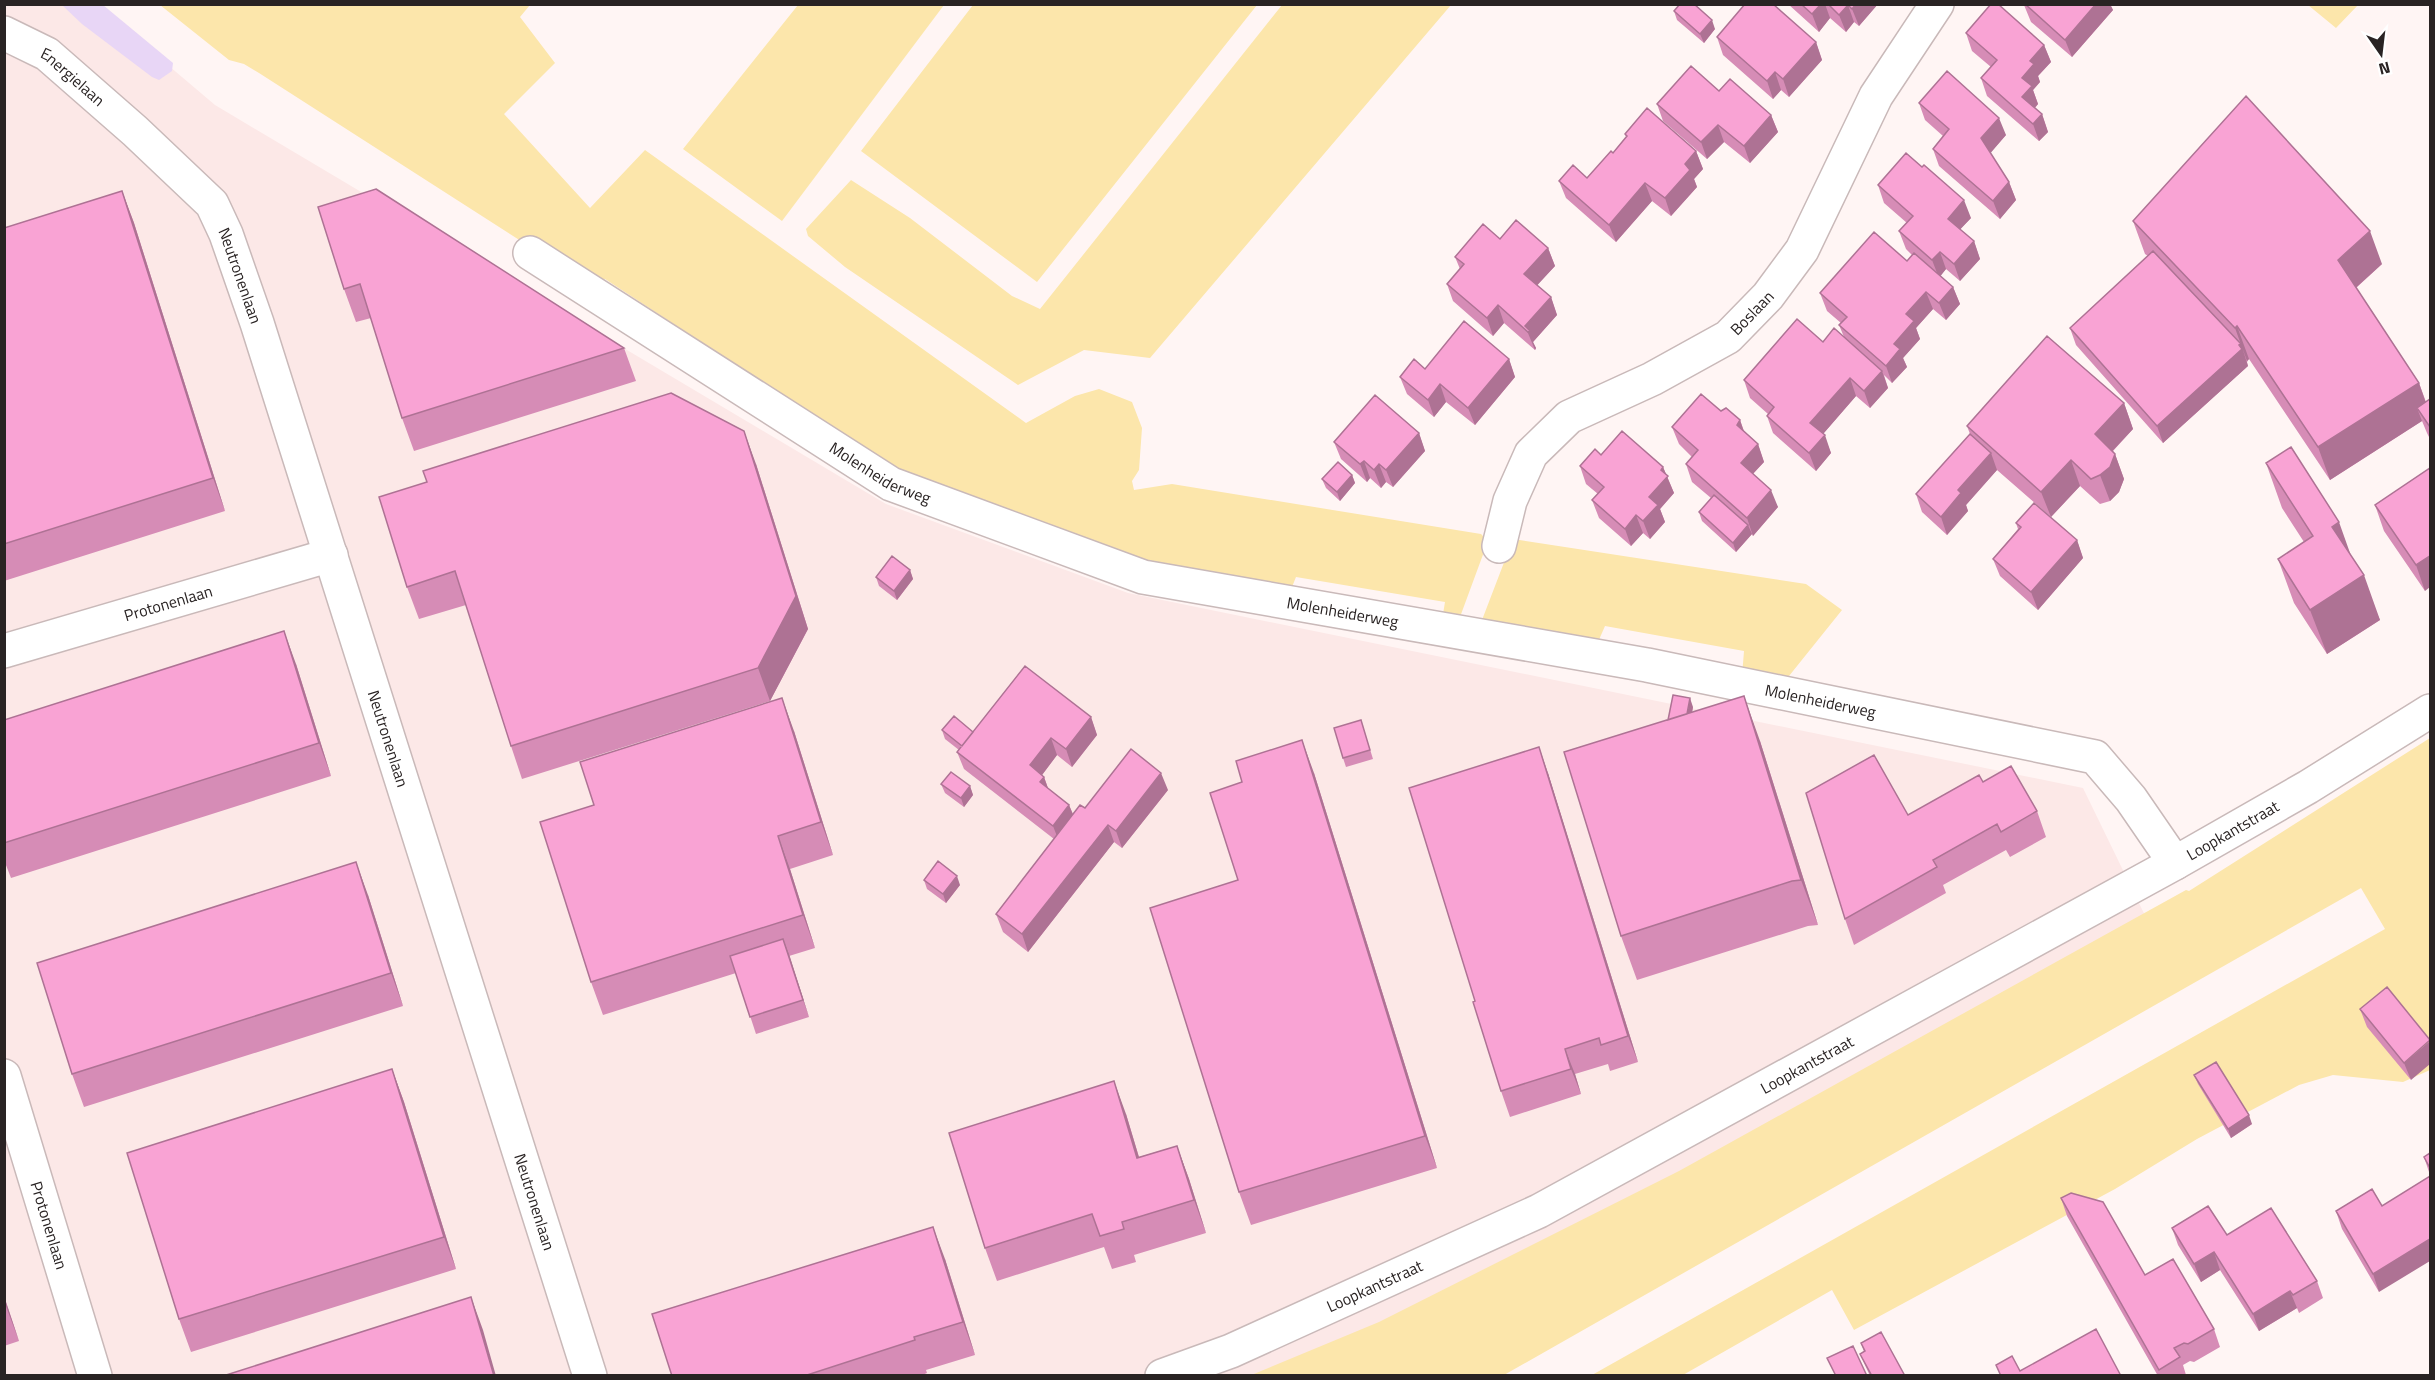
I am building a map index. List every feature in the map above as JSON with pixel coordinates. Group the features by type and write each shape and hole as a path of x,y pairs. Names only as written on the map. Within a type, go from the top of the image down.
{"street":[{"name":"Boslaan","path":"1499,546 1510,501 1531,454 1569,417 1652,379 1728,337 1768,296 1802,250 1876,96 1936,4"},
{"name":"Energielaan","path":"4,33 47,54 135,131"},
{"name":"Neutronenlaan","path":"135,131 212,204 226,234 331,555 590,1376"},
{"name":"Molenheiderweg","path":"530,253 891,484 1143,576 1647,665 2095,757 2132,799 2175,863"},
{"name":"Protonenlaan","path":"4,651 331,555"},
{"name":"Loopkantstraat","path":"1162,1376 1231,1351 1539,1211 2175,863 2308,787 2430,711"},
{"name":"Protonenlaan","path":"4,1076 95,1376"}],"shaded area":[{"path":"5,5 97,5 215,105 886,504 1128,593 2083,788 2154,934 1428,1375 5,1376"},
{"path":"62,5 103,5 173,63 172,71 159,80 152,77 82,24"},
{"path":"160,5 530,5 520,17 555,63 504,114 590,208 645,150 1026,423 1075,396 1099,389 1132,402 1142,428 1139,470 1132,481 1134,490 1172,484 1481,534 1488,541 1460,617 1443,614 1445,602 1296,577 1292,587 1202,581 971,504 889,465 605,279 598,285 574,275 259,73 244,64 229,60"},
{"path":"798,5 944,5 782,221 683,149"},
{"path":"973,5 1257,5 1037,282 861,151"},
{"path":"1282,5 1451,5 1150,358 1084,350 1018,385 845,267 808,236 806,229 851,180 910,218 1012,296 1040,309"},
{"path":"2308,5 2358,5 2336,28"},
{"path":"1513,539 1806,584 1842,610 1789,676 1742,676 1744,651 1605,626 1598,642 1482,620"},
{"path":"2430,738 2430,1070 2403,1082 2333,1075 2299,1085 2197,1139 2115,1189 1854,1330 1832,1290 1683,1375 1592,1375 2385,929 2361,888 1504,1375 1249,1376 1379,1322 1679,1171 2186,890 2189,891"}],"building":[{"path":"1680,4 1694,4 1712,20 1700,34 1674,11"},
{"path":"1745,4 1773,4 1816,42 1783,79 1775,72 1767,81 1717,37"},
{"path":"1801,4 1821,4 1812,14"},
{"path":"1828,4 1856,4 1852,9 1848,5 1839,15"},
{"path":"1991,4 1998,4 2044,45 2030,61 2034,64 2022,78 2032,86 2022,97 2042,114 2033,124 1981,78 1997,60 1966,33"},
{"path":"2025,4 2096,4 2065,40"},
{"path":"1691,66 1719,91 1730,79 1771,115 1744,146 1718,125 1701,142 1657,104"},
{"path":"1947,71 1999,118 1981,138 2009,182 1993,201 1933,149 1949,129 1919,103"},
{"path":"2246,96 2370,231 2338,260 2419,383 2318,447 2237,326 2235,328 2133,221"},
{"path":"1647,108 1696,151 1685,164 1690,170 1665,198 1645,183 1609,225 1559,181 1573,165 1587,178 1611,151 1613,153 1627,136 1625,134"},
{"path":"1906,153 1922,167 1924,165 1964,200 1948,219 1974,241 1954,264 1940,252 1932,260 1899,231 1913,216 1878,185"},
{"path":"376,189 624,348 402,418 360,284 344,289 318,207"},
{"path":"122,191 213,478 4,544 4,228"},
{"path":"1516,220 1548,248 1524,274 1551,297 1525,326 1530,331 1528,332 1498,305 1487,318 1447,284 1464,264 1455,257 1483,224 1500,239"},
{"path":"1874,232 1907,261 1914,253 1953,287 1939,303 1926,292 1906,314 1914,321 1894,344 1900,349 1886,366 1839,325 1847,317 1820,293"},
{"path":"2153,251 2241,344 2239,345 2242,349 2157,426 2070,328"},
{"path":"1797,319 1823,342 1834,328 1882,371 1864,391 1850,378 1810,423 1825,435 1809,453 1767,416 1774,407 1744,380"},
{"path":"1464,321 1509,359 1468,408 1440,384 1428,400 1400,377 1414,359 1425,369"},
{"path":"2047,336 2124,403 2095,434 2115,454 2110,467 2091,479 2071,460 2041,492 1967,426"},
{"path":"671,393 744,431 796,596 758,668 511,746 455,571 407,587 379,497 427,482 423,471"},
{"path":"1701,394 1721,411 1726,408 1740,420 1737,425 1758,444 1741,463 1771,490 1747,518 1686,464 1698,450 1672,427"},
{"path":"1375,395 1419,433 1386,470 1379,464 1374,470 1364,461 1360,464 1334,442"},
{"path":"2430,399 2430,427 2417,408"},
{"path":"1622,431 1663,467 1661,470 1668,476 1649,497 1658,505 1643,521 1636,515 1625,529 1592,500 1604,487 1580,466 1595,449 1601,455"},
{"path":"1970,434 1991,453 1958,490 1961,493 1941,517 1916,494"},
{"path":"2291,447 2339,522 2332,527 2364,575 2310,610 2278,559 2313,536 2266,463"},
{"path":"1338,462 1352,475 1337,492 1322,479"},
{"path":"2430,468 2430,556 2416,565 2375,505"},
{"path":"1714,495 1748,525 1733,543 1699,512"},
{"path":"2034,503 2077,540 2031,592 1993,559 2021,527 2016,523"},
{"path":"892,556 910,570 894,591 876,577"},
{"path":"284,631 319,743 4,843 4,720"},
{"path":"1025,666 1091,717 1066,749 1051,738 1030,765 1044,777 1040,782 1069,805 1053,826 957,752"},
{"path":"1673,695 1690,698 1687,714 1668,720"},
{"path":"1744,696 1801,880 1621,936 1564,752"},
{"path":"782,698 821,822 778,836 803,915 591,982 540,822 594,805 580,762"},
{"path":"954,716 973,732 962,746 942,730"},
{"path":"1361,720 1370,750 1343,758 1334,728"},
{"path":"1302,740 1425,1136 1239,1192 1150,908 1238,880 1210,793 1242,782 1236,761"},
{"path":"1539,747 1628,1036 1601,1045 1599,1038 1565,1049 1571,1069 1501,1091 1409,788"},
{"path":"1131,749 1161,773 1116,831 1108,825 1022,934 996,914 1080,805 1085,808"},
{"path":"1874,755 1908,815 1979,775 1983,782 2011,766 2037,811 2001,832 1997,824 1933,860 1937,867 1845,919 1806,793"},
{"path":"951,772 970,786 961,798 941,784"},
{"path":"938,861 957,876 943,894 924,880"},
{"path":"356,862 391,973 72,1074 37,963"},
{"path":"783,939 803,1000 750,1017 730,956"},
{"path":"2387,987 2430,1040 2404,1063 2360,1009"},
{"path":"2216,1062 2249,1115 2228,1129 2194,1075"},
{"path":"392,1069 444,1237 179,1319 127,1153"},
{"path":"1114,1081 1137,1158 1177,1146 1194,1200 1122,1222 1124,1229 1100,1236 1092,1214 985,1248 949,1133"},
{"path":"2430,1153 2430,1168 2424,1157"},
{"path":"2430,1176 2430,1239 2373,1274 2336,1211 2372,1189 2382,1206"},
{"path":"2071,1193 2103,1202 2145,1275 2173,1259 2214,1329 2188,1344 2184,1343 2174,1348 2180,1357 2159,1370 2061,1198"},
{"path":"2208,1206 2227,1235 2271,1208 2317,1281 2293,1295 2290,1291 2253,1314 2214,1252 2194,1264 2172,1228"},
{"path":"933,1227 963,1322 804,1376 672,1376 652,1314"},
{"path":"471,1297 494,1376 223,1376"},
{"path":"2096,1329 2121,1376 2001,1376 1996,1365 2012,1356 2020,1371"},
{"path":"1881,1332 1905,1376 1872,1376 1860,1354 1865,1351 1861,1343"},
{"path":"1853,1346 1867,1376 1836,1376 1827,1358"}]}
